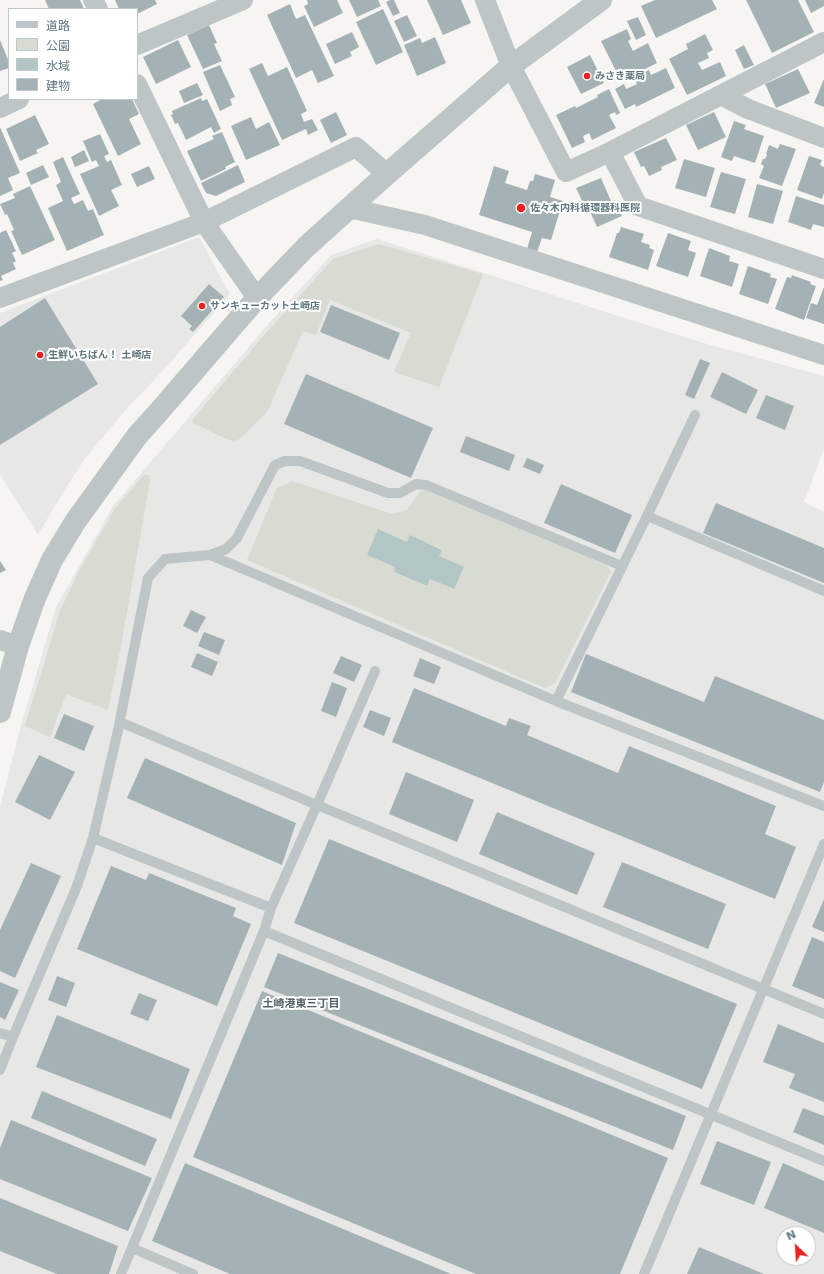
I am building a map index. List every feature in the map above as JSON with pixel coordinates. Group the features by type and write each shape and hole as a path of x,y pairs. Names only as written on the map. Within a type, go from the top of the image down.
{"street":[{"path":"138,45 221,4 243,0"},
{"path":"485,0 511,66 566,172 610,152 824,42"},
{"path":"0,712 9,643 35,598 52,560 74,522 137,436 257,298 306,247 511,66 600,0"},
{"path":"138,86 204,222 257,298"},
{"path":"721,95 748,109 824,138"},
{"path":"0,108 17,100"},
{"path":"0,298 204,222 356,147 387,174"},
{"path":"610,152 638,206 824,269"},
{"path":"349,208 425,225 824,355"}],"lane":[{"path":"556,701 695,415"},
{"path":"0,1070 77,886 93,838 119,725 148,578 165,559 210,555 226,549 237,538 275,465 285,460 300,461 388,493 400,492 416,484 426,485 622,566"},
{"path":"647,516 824,591"},
{"path":"210,555 556,701 824,806"},
{"path":"121,1274 264,931 271,908 375,671"},
{"path":"119,725 120,722 763,990 824,1014"},
{"path":"93,838 271,908"},
{"path":"644,1274 824,844"},
{"path":"264,931 824,1161"},
{"path":"0,1033 14,1037"},
{"path":"132,1248 193,1274"}],"shaded area":[{"path":"199,237 230,294 169,364 123,413 86,457 38,535 0,474 0,313"},
{"path":"377,239 700,342 824,376 824,448 804,502 824,512 824,1274 0,1274 0,807 20,729 56,607 113,506 272,320 331,255"}],"green space":[{"path":"379,244 483,274 439,387 394,372 411,333 330,300 316,335 303,331 267,412 247,432 238,440 233,441 193,423 193,419 266,333 333,259"},
{"path":"144,475 149,475 150,481 121,646 108,710 66,694 50,737 25,726 60,611 78,573 116,507"},
{"path":"292,481 392,514 407,510 420,492 425,490 606,565 611,571 555,683 545,688 247,560 277,488","holes":["410,536 442,549 439,556 454,589 430,579 426,586 394,572"]}],"water":[{"path":"378,529 407,542 410,535 442,550 439,556 464,567 454,589 430,579 427,586 394,572 395,567 367,555"}],"building":[{"path":"45,0 80,0 84,8 49,8"},
{"path":"115,0 155,0 157,4 138,14 138,8 119,8"},
{"path":"307,0 337,0 343,13 314,27 304,6 308,4"},
{"path":"349,0 378,0 381,6 357,17"},
{"path":"394,0 400,13 393,16 386,2"},
{"path":"427,0 461,0 471,23 443,35"},
{"path":"655,0 712,0 717,9 656,38 641,6"},
{"path":"746,0 798,0 814,32 772,53"},
{"path":"805,0 824,0 824,6 811,13"},
{"path":"290,4 296,19 305,15 334,76 318,83 312,70 296,78 267,15"},
{"path":"383,9 403,52 376,65 356,22"},
{"path":"407,15 417,36 404,42 394,21"},
{"path":"638,17 646,35 636,40 627,21"},
{"path":"209,25 217,43 214,44 222,61 203,69 187,35"},
{"path":"627,29 631,39 628,41 633,51 648,43 657,63 633,75 631,72 619,77 601,41"},
{"path":"352,32 359,47 350,52 352,56 335,64 326,44"},
{"path":"705,34 713,50 707,53 709,58 698,63 702,70 720,62 726,76 687,95 669,59 688,49 686,44"},
{"path":"435,37 446,63 417,76 404,45 420,38 422,43"},
{"path":"0,40 8,60 8,68 0,71"},
{"path":"178,40 191,67 156,84 143,57"},
{"path":"744,45 754,65 744,69 735,50"},
{"path":"590,55 604,83 581,94 567,67"},
{"path":"262,63 268,76 287,67 307,111 301,114 304,122 312,119 318,130 308,135 306,129 282,140 249,69"},
{"path":"220,65 235,97 230,99 232,105 220,111 203,72"},
{"path":"666,68 675,88 636,107 635,104 625,109 615,89 624,84 626,89 637,84 634,78 649,70 651,75"},
{"path":"798,69 810,93 776,108 765,84"},
{"path":"824,79 824,107 814,103"},
{"path":"197,83 203,95 184,103 179,91"},
{"path":"609,89 620,113 616,115 615,112 609,115 616,128 592,140 589,133 583,136 585,142 572,148 556,115 575,106 576,108 598,97 597,95"},
{"path":"201,98 202,101 207,99 221,129 214,133 211,127 186,140 178,123 175,124 171,115 173,114 172,111"},
{"path":"100,100 132,100 139,114 129,119 141,144 118,156 93,104"},
{"path":"336,112 347,135 331,143 320,120"},
{"path":"714,112 726,137 698,150 686,125"},
{"path":"35,115 49,144 36,150 38,153 20,161 6,129"},
{"path":"251,117 256,129 269,122 280,145 246,160 231,126"},
{"path":"734,121 746,125 744,129 764,136 755,163 734,156 732,161 721,157"},
{"path":"0,127 20,173 8,178 13,190 0,196"},
{"path":"222,132 235,162 225,167 226,169 201,181 187,151 214,139 212,136"},
{"path":"100,134 109,154 104,156 107,162 111,160 122,185 111,190 119,206 99,216 80,174 99,166 96,160 92,162 83,141"},
{"path":"666,138 677,160 661,167 662,170 649,176 644,166 641,167 634,152"},
{"path":"780,144 796,149 782,186 759,178 764,166 761,164 767,155 769,145 778,149"},
{"path":"84,150 89,161 75,167 71,157"},
{"path":"809,156 822,160 820,165 824,167 824,193 822,199 797,190"},
{"path":"63,157 80,194 71,198 74,204 83,200 88,211 93,209 104,235 67,251 48,208 63,201 56,185 61,182 53,162"},
{"path":"684,159 715,168 706,197 675,188"},
{"path":"43,165 49,177 31,185 26,173"},
{"path":"238,165 245,182 216,196 206,193 201,183"},
{"path":"149,166 155,179 137,187 131,174"},
{"name":"佐々木内科循環器科医院","path":"494,166 509,171 505,183 527,190 530,181 533,181 535,174 555,180 550,197 563,201 551,240 542,238 537,252 527,249 532,232 479,215"},
{"path":"721,172 746,179 735,214 710,207"},
{"path":"601,178 611,201 615,200 622,216 597,227 587,205 584,205 576,188"},
{"path":"757,184 783,191 773,224 748,217"},
{"path":"30,186 55,240 22,255 11,231 14,230 7,214 5,215 0,204 15,198 13,194"},
{"path":"796,196 824,205 824,227 813,224 811,230 788,222"},
{"path":"621,227 644,234 641,242 650,245 649,248 654,250 648,270 609,257 617,233 619,233"},
{"path":"6,230 16,251 12,253 16,261 13,263 16,269 1,276 3,280 0,281 0,233"},
{"path":"668,233 691,241 688,250 696,253 688,277 656,266"},
{"path":"709,248 730,256 729,261 739,264 732,287 700,276"},
{"path":"748,266 771,274 770,277 777,279 768,304 739,294"},
{"path":"792,275 811,282 810,284 816,286 804,320 775,309 787,277 791,278"},
{"name":"サンキューカット土崎店","path":"209,284 224,297 193,332 189,329 192,326 181,316"},
{"path":"824,287 824,324 806,318 811,303 817,305"},
{"name":"生鮮いちばん！ 土崎店","path":"45,298 98,384 0,445 0,327"},
{"path":"331,305 400,333 389,360 320,332"},
{"path":"700,359 710,363 694,399 685,395"},
{"path":"722,372 758,390 746,414 710,397"},
{"path":"306,374 433,428 411,478 284,424"},
{"path":"766,395 794,406 785,430 756,418"},
{"path":"466,436 515,455 509,471 460,452"},
{"path":"527,458 544,465 540,474 523,467"},
{"path":"561,484 632,515 615,553 544,523"},
{"path":"716,503 824,548 824,583 703,533"},
{"path":"0,561 6,570 0,573"},
{"path":"191,610 206,617 197,633 183,626"},
{"path":"204,632 225,640 219,655 198,646"},
{"path":"197,653 218,662 212,676 191,667"},
{"path":"586,654 704,702 715,676 824,720 824,782 820,792 571,692"},
{"path":"341,656 362,665 354,682 333,673"},
{"path":"420,658 441,667 434,684 413,676"},
{"path":"332,682 347,688 336,717 321,711"},
{"path":"414,688 506,726 509,718 531,726 527,735 618,773 629,746 776,806 765,834 796,847 775,899 392,742"},
{"path":"370,710 391,718 384,736 363,727"},
{"path":"64,714 94,726 84,751 54,738"},
{"path":"39,755 75,772 50,820 15,802"},
{"path":"145,758 296,823 282,865 127,798"},
{"path":"406,772 474,800 457,842 389,814"},
{"path":"497,812 595,853 577,895 479,854"},
{"path":"329,839 737,1004 702,1089 294,923"},
{"path":"622,862 726,904 708,949 603,907"},
{"path":"31,863 61,876 15,978 0,971 0,930"},
{"path":"111,866 146,880 149,873 236,908 233,916 251,924 217,1006 77,949"},
{"path":"824,899 824,932 812,927"},
{"path":"812,937 824,942 824,999 792,986"},
{"path":"278,953 686,1116 673,1150 264,987"},
{"path":"57,976 75,983 66,1007 48,1000"},
{"path":"0,982 19,990 5,1020 0,1017"},
{"path":"262,991 668,1158 620,1274 476,1274 193,1157"},
{"path":"139,993 157,1000 148,1021 130,1014"},
{"path":"57,1015 190,1069 171,1119 36,1067"},
{"path":"778,1024 824,1043 824,1102 789,1088 795,1074 763,1062"},
{"path":"42,1091 157,1139 145,1166 31,1118"},
{"path":"803,1108 824,1116 824,1145 793,1132"},
{"path":"11,1120 152,1178 128,1231 0,1179 0,1148"},
{"path":"717,1141 771,1162 754,1205 700,1184"},
{"path":"185,1163 451,1274 230,1274 152,1241"},
{"path":"783,1163 824,1181 824,1233 816,1230 816,1226 807,1226 764,1208"},
{"path":"0,1198 118,1246 109,1274 57,1274 0,1251"},
{"path":"699,1247 764,1274 687,1274"}],"place":[{"name":"みさき薬局","path":"587,76"},
{"name":"佐々木内科循環器科医院","path":"521,208"},
{"name":"サンキューカット土崎店","path":"202,306"},
{"name":"生鮮いちばん！ 土崎店","path":"40,355"}],"district":[{"name":"土崎港東三丁目","path":"301,1004"}]}
